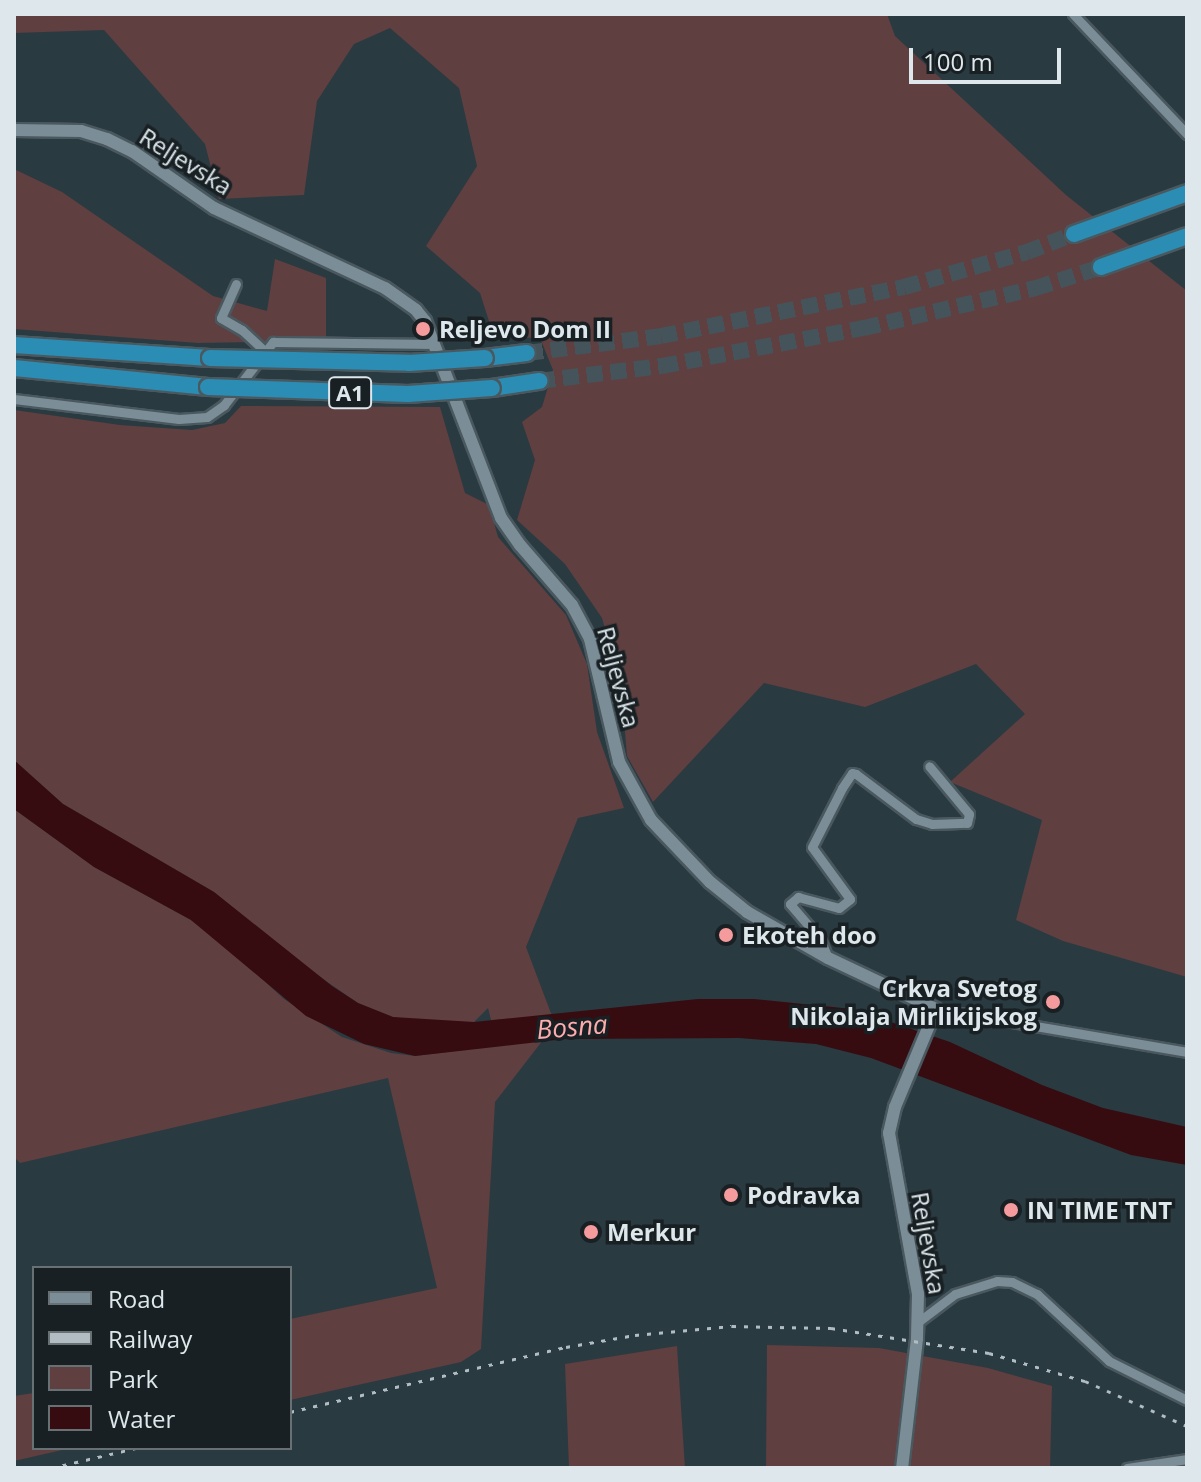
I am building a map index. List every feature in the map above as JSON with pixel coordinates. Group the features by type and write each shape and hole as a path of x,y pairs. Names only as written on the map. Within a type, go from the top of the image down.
{"highway":[{"path":"1074,234 1187,193"},
{"path":"1101,267 1150,252 1187,236"},
{"name":"A1","path":"14,345 210,358 409,363 527,353"},
{"name":"A1","path":"14,368 208,387 408,394 539,381"}],"main road":[{"name":"Reljevska","path":"14,130 81,131 132,151 214,208 385,288 416,310 434,344 501,518 520,545 559,588 590,639 615,749 637,798 678,852 747,912 828,958 936,1009 889,1133 917,1279 918,1322 902,1468"}],"street":[{"path":"1073,14 1187,134"},
{"path":"236,284 221,318 242,330 266,352"},
{"path":"14,399 179,419 207,417 224,405 273,342 434,344"},
{"path":"828,958 820,939 790,904 798,897 839,908 850,899 812,847 842,788 852,773 856,774 916,819 932,824 967,823 969,814 929,766"},
{"path":"936,1009 1187,1052"},
{"name":"Reljevska","path":"918,1322 955,1294 997,1281 1012,1282 1037,1294 1109,1361 1187,1400"},
{"path":"1127,1468 1187,1459"}],"green space":[{"path":"14,14 887,14 895,36 1066,195 1187,291 1187,977 1063,941 1016,920 1042,820 950,782 1025,714 976,664 865,707 764,683 653,802 627,756 621,685 602,618 565,564 517,520 535,460 522,422 542,407 553,370 540,338 494,337 480,293 426,246 477,166 459,88 390,28 354,44 317,101 304,195 219,199 205,144 104,30 14,33"},
{"path":"14,169 62,192 213,296 267,311 275,259 326,278 326,341 198,343 14,329"},
{"path":"241,406 440,407 465,493 489,505 498,537 566,615 587,664 597,732 624,808 578,818 526,947 552,1016 491,1020 488,1008 474,1022 425,1022 393,1017 358,1003 307,968 214,892 63,804 14,760 14,410 120,425 192,430 225,423"},
{"path":"14,809 94,867 191,920 234,953 284,999 342,1037 391,1053 415,1056 543,1040 495,1102 481,1349 461,1362 292,1400 292,1319 437,1288 388,1078 20,1163 14,1157"},
{"path":"767,1345 879,1348 988,1368 1052,1386 1050,1468 766,1468"},
{"path":"677,1346 685,1468 569,1468 565,1364"},
{"path":"32,1393 32,1450 62,1450 14,1461 14,1396"}],"water":[{"name":"Bosna","path":"14,760 63,804 214,892 332,986 358,1003 393,1017 474,1022 698,999 754,999 852,1009 950,1042 1042,1085 1103,1108 1187,1127 1187,1165 1131,1155 871,1058 816,1044 739,1038 564,1039 415,1056 364,1044 306,1016 191,920 94,867 14,809"}],"tunnel":[{"path":"527,353 661,336 904,287 1027,252 1074,234"},
{"path":"539,381 662,366 864,328 1036,288 1101,267"}],"railway":[{"path":"292,1412 566,1347 635,1335 732,1326 831,1328 989,1353 1085,1381 1187,1426"},
{"path":"51,1468 128,1450"}],"place":[{"name":"Reljevo Dom II","path":"423,329"},
{"name":"Ekoteh doo","path":"726,935"},
{"name":"Crkva Svetog Nikolaja Mirlikijskog","path":"1053,1002"},
{"name":"Podravka","path":"731,1195"},
{"name":"IN TIME TNT","path":"1011,1210"},
{"name":"Merkur","path":"591,1232"}]}
